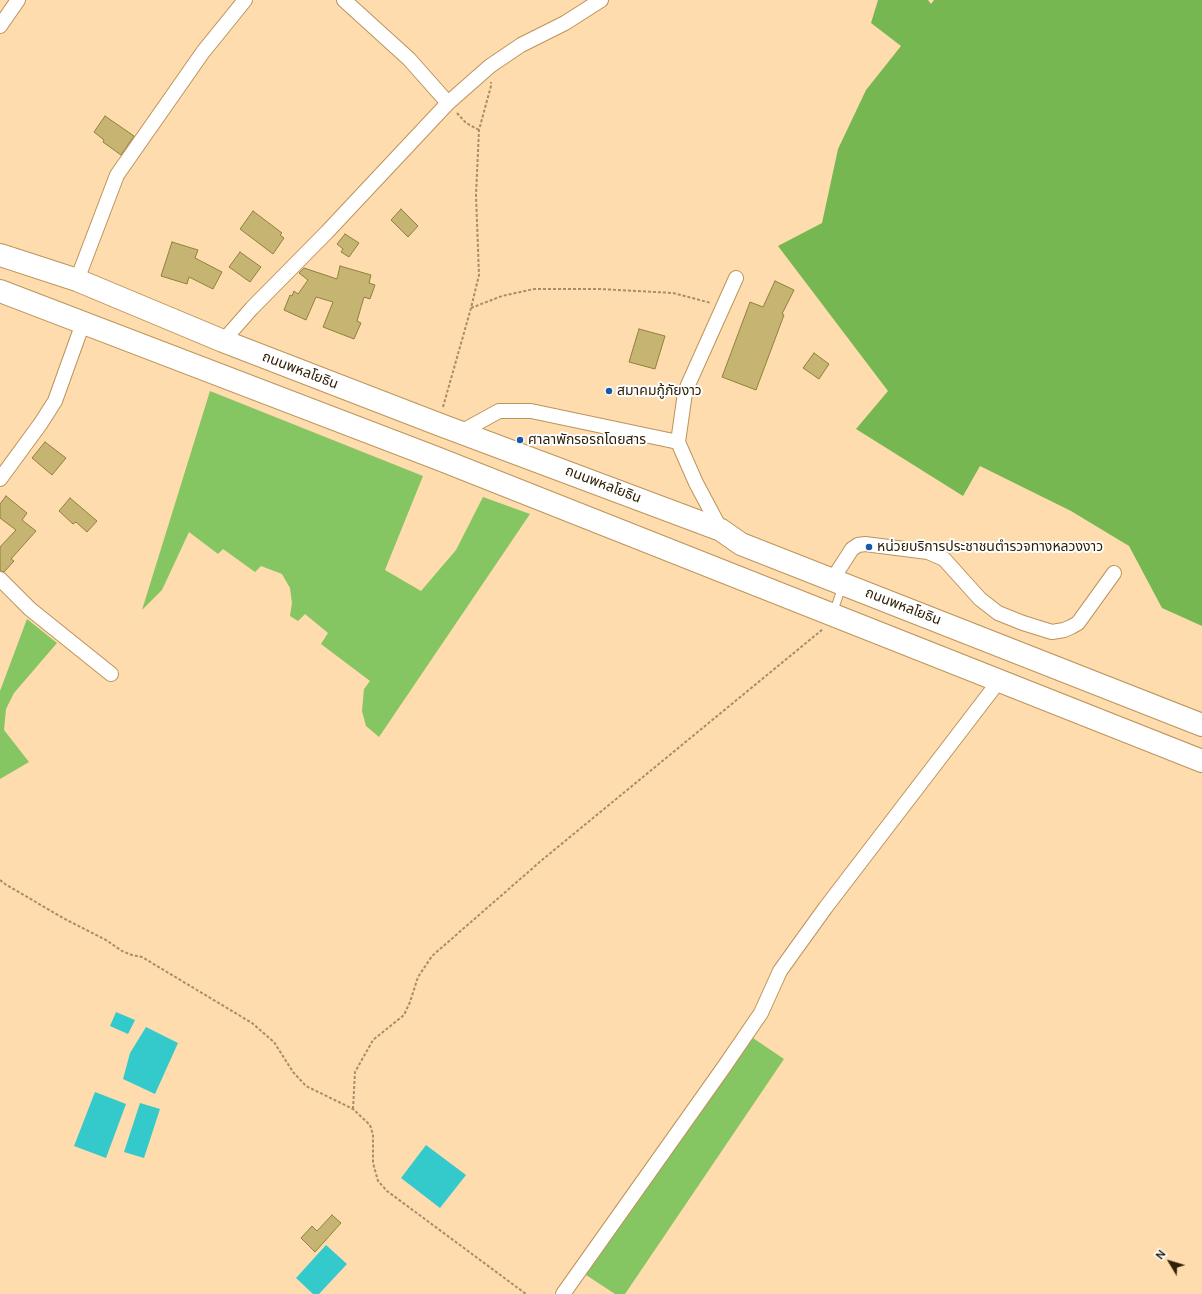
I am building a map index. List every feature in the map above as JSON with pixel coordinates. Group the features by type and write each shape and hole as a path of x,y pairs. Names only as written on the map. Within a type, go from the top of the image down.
{"highway":[{"name":"ถนนพหลโยธิน","path":"0,255 77,280 223,341 438,424 721,530 741,544 1202,725"},
{"path":"0,291 439,459 1202,761"}],"street":[{"path":"0,26 18,0"},
{"path":"77,280 112,186 124,164 203,52 245,0"},
{"path":"344,0 409,59 448,103"},
{"path":"223,341 252,308 322,238 448,103 490,66 521,45 565,23 601,0"},
{"path":"721,530 696,483 678,442 685,393 736,278"},
{"path":"0,479 41,423 55,401 83,323"},
{"path":"461,432 499,411 531,411 590,422 678,442"},
{"path":"838,582 852,549 858,545 865,544 928,552 944,559 980,599 998,613 1052,632 1064,630 1078,623 1114,573"},
{"path":"0,579 30,609 111,674"},
{"path":"563,1294 757,1019 780,971 794,950 998,681"}],"lane":[{"path":"835,616 838,582"}],"path":[{"path":"438,424 479,275 476,195 479,130 491,86 490,66"},
{"path":"448,103 466,123 479,130"},
{"path":"471,308 502,296 534,289 600,289 672,293 723,306"},
{"path":"353,1109 355,1072 373,1040 404,1014 410,1002 418,977 432,956 542,860 835,616"},
{"path":"0,880 62,918 106,940 122,951 142,957 252,1024 274,1042 293,1072 306,1086 353,1109 370,1125 372,1135 373,1163 378,1181 388,1191 526,1294"}],"green space":[{"path":"878,0 928,0 931,4 934,0 1202,0 1202,626 1162,608 1129,546 1071,511 980,466 963,496 856,429 888,391 778,246 822,223 838,149 866,90 901,46 871,23"},
{"path":"210,391 423,476 385,570 421,591 456,550 483,497 530,514 379,737 366,726 362,711 364,689 370,681 321,644 328,633 305,614 298,621 290,616 292,603 290,588 282,574 261,566 255,572 223,549 218,554 189,532 162,590 142,610"},
{"path":"27,619 57,643 14,693 6,709 4,730 29,762 0,779 0,691"},
{"path":"750,1036 784,1059 625,1294 615,1294 583,1273"}],"water":[{"path":"116,1012 135,1020 128,1034 110,1026"},
{"path":"146,1027 178,1043 155,1094 123,1079 130,1053"},
{"path":"95,1092 126,1104 106,1158 74,1146"},
{"path":"140,1103 160,1109 144,1158 124,1152"},
{"path":"426,1145 466,1175 440,1208 401,1178"},
{"path":"326,1245 347,1264 319,1294 313,1294 296,1278"}],"building":[{"path":"105,116 134,136 121,155 103,142 104,140 94,132"},
{"path":"401,209 418,226 408,237 391,220"},
{"path":"253,211 282,233 280,235 284,238 273,254 240,229"},
{"path":"345,234 359,243 349,257 341,252 343,249 337,244"},
{"path":"172,242 198,250 195,258 222,272 213,289 189,277 187,284 161,276"},
{"path":"240,252 261,267 250,282 229,267"},
{"path":"340,266 371,275 369,283 375,285 370,299 364,297 357,321 361,323 354,339 323,327 333,302 316,297 306,320 284,310 290,295 292,296 294,291 298,294 308,280 299,273 304,268 337,279"},
{"path":"775,281 794,290 782,314 784,315 756,390 722,377 750,302 763,307"},
{"path":"639,329 665,336 655,369 629,362"},
{"path":"814,353 829,364 819,379 803,368"},
{"path":"45,442 66,458 52,475 32,458"},
{"path":"6,496 27,513 22,520 36,531 11,559 14,561 4,572 0,571 0,547 16,530 0,518 0,504"},
{"path":"70,498 97,521 87,532 76,522 73,524 59,511"},
{"path":"332,1215 341,1223 315,1252 301,1238 312,1226 317,1231"}],"place":[{"name":"สมาคมกู้ภัยงาว","path":"609,391"},
{"name":"ศาลาพักรอรถโดยสาร","path":"520,440"},
{"name":"หน่วยบริการประชาชนตำรวจทางหลวงงาว","path":"869,547"}]}
